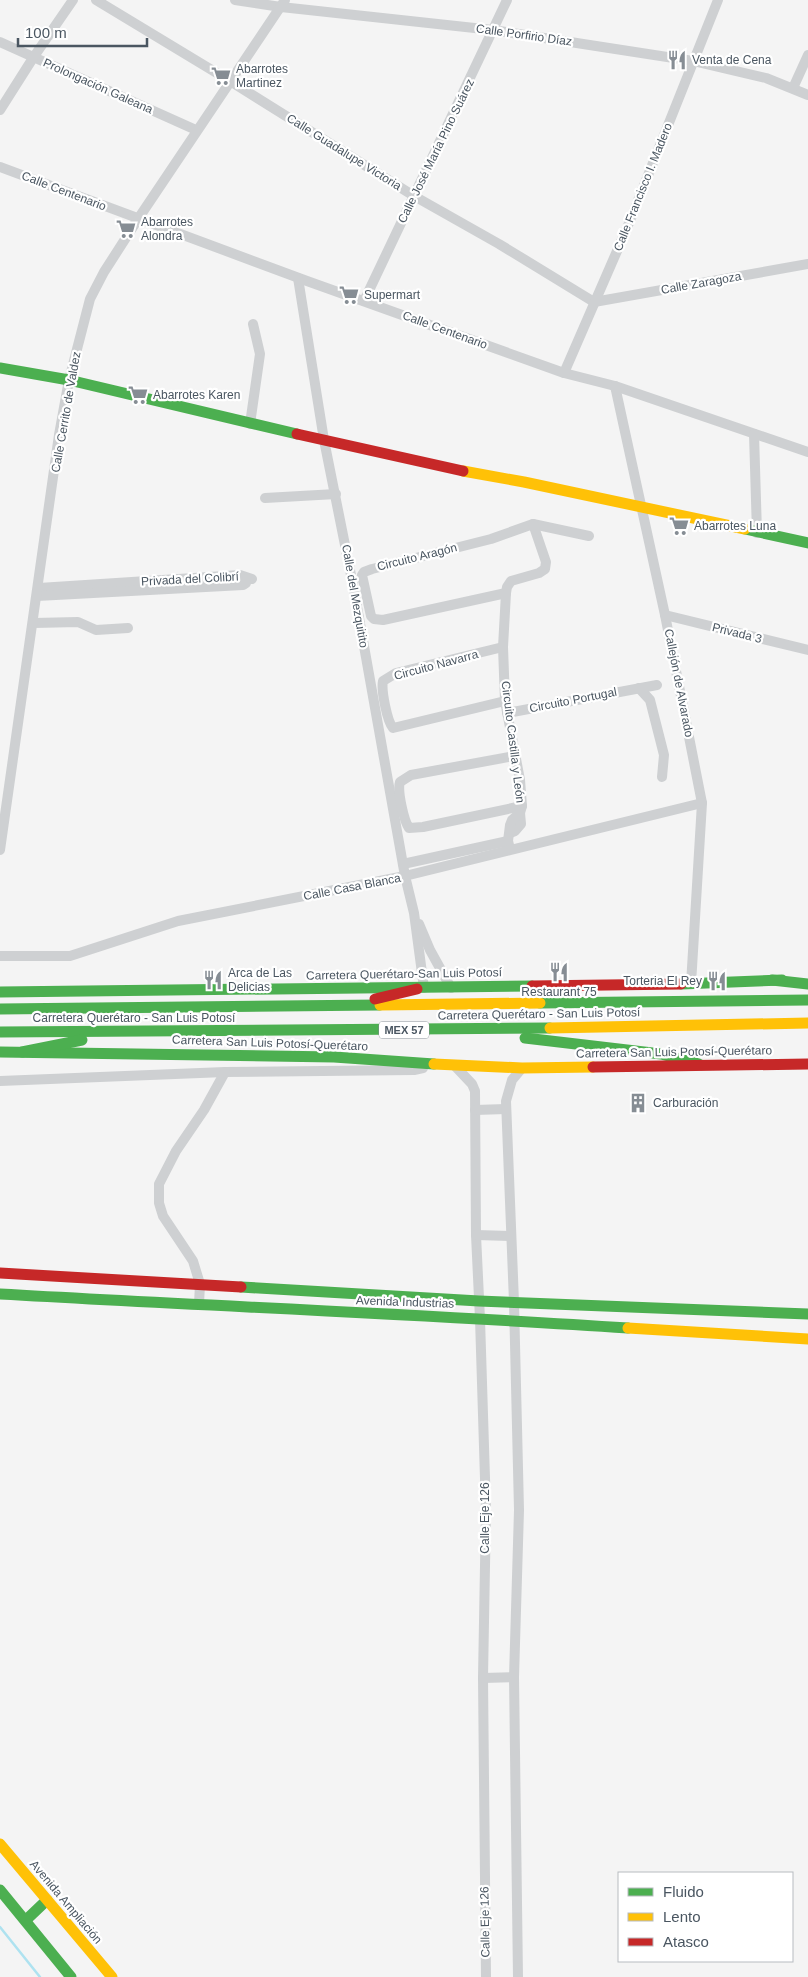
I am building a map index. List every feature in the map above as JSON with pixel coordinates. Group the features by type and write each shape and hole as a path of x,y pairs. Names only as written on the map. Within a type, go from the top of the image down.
{"main road":[{"path":"0,368 69,380 250,424 463,471 524,482 757,534 808,543"},
{"path":"772,980 808,984"},
{"name":"Carretera Querétaro-San Luis Potosí","path":"0,992 451,988 808,980"},
{"path":"343,1006 421,988"},
{"name":"Carretera Querétaro - San Luis Potosí","path":"0,1009 808,1000"},
{"name":"Carretera Querétaro - San Luis Potosí","path":"0,1032 457,1030 808,1023"},
{"path":"457,1030 661,1054 699,1064"},
{"path":"22,1052 130,1031"},
{"name":"Carretera San Luis Potosí-Querétaro","path":"0,1052 334,1057 455,1066 522,1068 699,1064 808,1064"},
{"name":"Avenida Industrias","path":"0,1273 514,1302 789,1325 808,1339"},
{"name":"Avenida Industrias","path":"0,1294 514,1321 789,1325 808,1314"},
{"name":"Avenida Ampliación","path":"0,1844 112,1977"},
{"path":"0,1890 71,1977"},
{"path":"26,1920 47,1900"}],"street":[{"path":"0,110 3,97 33,58 73,0"},
{"name":"Calle Guadalupe Victoria","path":"96,0 414,196 499,244 594,302"},
{"name":"Calle Porfirio Díaz","path":"235,0 283,3 493,30 693,61 766,78 808,95"},
{"name":"Calle José María Pino Suárez","path":"364,301 507,0"},
{"name":"Calle Francisco I. Madero","path":"564,373 627,228 718,0"},
{"name":"Calle Cerrito de Valdez","path":"0,850 34,623 59,435 69,380 90,298 104,272 196,130 283,3"},
{"name":"Prolongación Galeana","path":"0,42 196,130"},
{"path":"793,88 808,55"},
{"name":"Calle Centenario","path":"0,167 298,278 564,373 615,386 808,452"},
{"name":"Calle Zaragoza","path":"594,302 808,264"},
{"name":"Calle del Mezquitito","path":"298,278 324,440 336,494 405,876 414,913 421,988"},
{"path":"250,424 260,354 252,324"},
{"name":"Callejón de Alvarado","path":"615,386 665,615 702,803 691,984"},
{"path":"754,434 757,534"},
{"path":"265,498 336,494"},
{"path":"533,524 589,536"},
{"name":"Circuito Castilla y León","path":"509,841 512,820 521,809 520,780 505,701 503,648 506,593 511,581 540,573 545,569 546,562 533,524"},
{"name":"Circuito Aragón","path":"506,593 383,620 374,619 370,613 362,575 364,572 372,569 491,538 533,524"},
{"name":"Privada del Colibrí","path":"38,592 214,582 243,585 249,579"},
{"name":"Privada 3","path":"665,615 808,650"},
{"path":"34,623 78,622 96,630 128,628"},
{"name":"Circuito Navarra","path":"503,648 396,673 383,681 382,688 389,722 393,728 505,701"},
{"name":"Circuito Portugal","path":"507,713 657,685"},
{"path":"639,688 650,700 664,755 662,777"},
{"path":"514,756 411,775 400,782 399,788 406,822 410,828 521,809"},
{"name":"Calle Casa Blanca","path":"0,956 70,956 178,921 405,876 509,841 702,803"},
{"path":"403,864 509,841"},
{"name":"Calle del Mezquitito","path":"414,913 430,950 451,988"},
{"path":"0,1081 225,1072 414,1070 436,1064"},
{"name":"Calle Eje 126","path":"455,1066 472,1084 475,1110 476,1235 486,1510 483,1678 486,1977"},
{"path":"518,1977 514,1677 519,1510 514,1302 506,1100 512,1080 522,1068"},
{"path":"199,1304 200,1284 193,1260 163,1216 159,1184 176,1151 204,1110 225,1072"},
{"path":"475,1110 506,1110"},
{"path":"476,1235 510,1236"},
{"path":"483,1678 514,1677"}],"waterway":[{"path":"0,1927 40,1977"}],"traffic: fast":[{"path":"0,368 69,380 297,434"},
{"path":"745,529 808,543"},
{"path":"772,980 808,984"},
{"path":"681,984 782,980"},
{"path":"0,992 532,986"},
{"path":"540,1003 808,1000"},
{"path":"0,1009 380,1005"},
{"path":"0,1032 550,1028"},
{"path":"525,1038 661,1054 699,1064"},
{"path":"22,1052 82,1040"},
{"path":"0,1052 334,1057 434,1064"},
{"path":"241,1287 479,1301 808,1314"},
{"path":"0,1294 628,1328"},
{"path":"0,1890 71,1977"},
{"path":"26,1920 47,1900"}],"traffic: slow":[{"path":"463,471 524,482 745,529"},
{"path":"380,1005 540,1003"},
{"path":"550,1028 808,1023"},
{"path":"434,1064 522,1068 593,1067"},
{"path":"628,1328 808,1339"},
{"path":"0,1844 112,1977"}],"traffic: jam":[{"path":"297,434 463,471"},
{"path":"532,986 681,984"},
{"path":"375,999 417,989"},
{"path":"593,1067 808,1064"},
{"path":"0,1273 241,1287"}],"place":[{"name":"Venta de Cena","path":"677,60"},
{"name":"Abarrotes Martinez","path":"221,76"},
{"name":"Abarrotes Alondra","path":"126,229"},
{"name":"Supermart","path":"349,295"},
{"name":"Abarrotes Karen","path":"138,395"},
{"name":"Abarrotes Luna","path":"679,526"},
{"name":"Restaurant 75","path":"559,972"},
{"name":"Arca de Las Delicias","path":"213,980"},
{"name":"Torteria El Rey","path":"717,981"},
{"name":"Carburación","path":"638,1103"}]}
